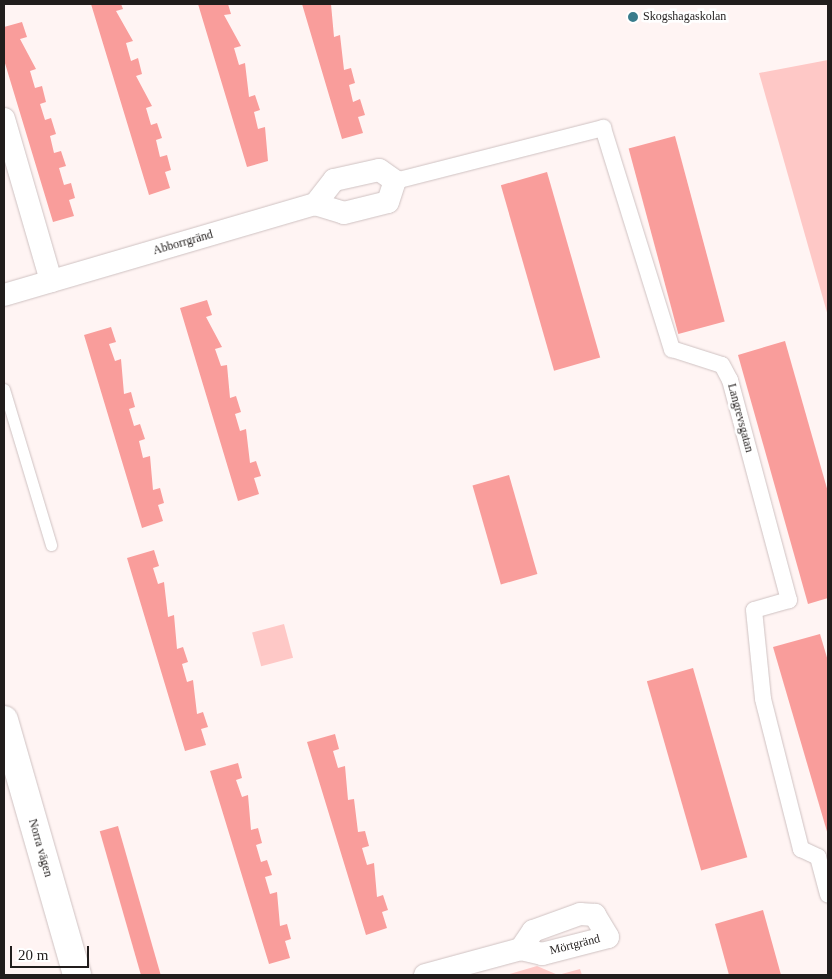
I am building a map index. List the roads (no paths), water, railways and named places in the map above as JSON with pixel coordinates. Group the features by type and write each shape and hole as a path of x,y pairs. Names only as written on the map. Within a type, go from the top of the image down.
{"street":[{"path":"4,119 51,281"},
{"name":"Langrevsgatan","path":"395,181 603,128 672,349 722,365 730,380 789,600 754,610 763,699 801,848 818,857 828,894"},
{"path":"379,170 395,181 388,202 344,213 315,204 334,180 379,170"},
{"name":"Abborrgränd","path":"4,295 315,204"},
{"name":"Norra vägen","path":"4,720 77,975"},
{"path":"425,975 521,949"}],"lane":[{"path":"4,389 50,544"}],"place":[{"name":"Skogshagaskolan","path":"633,17"}]}
